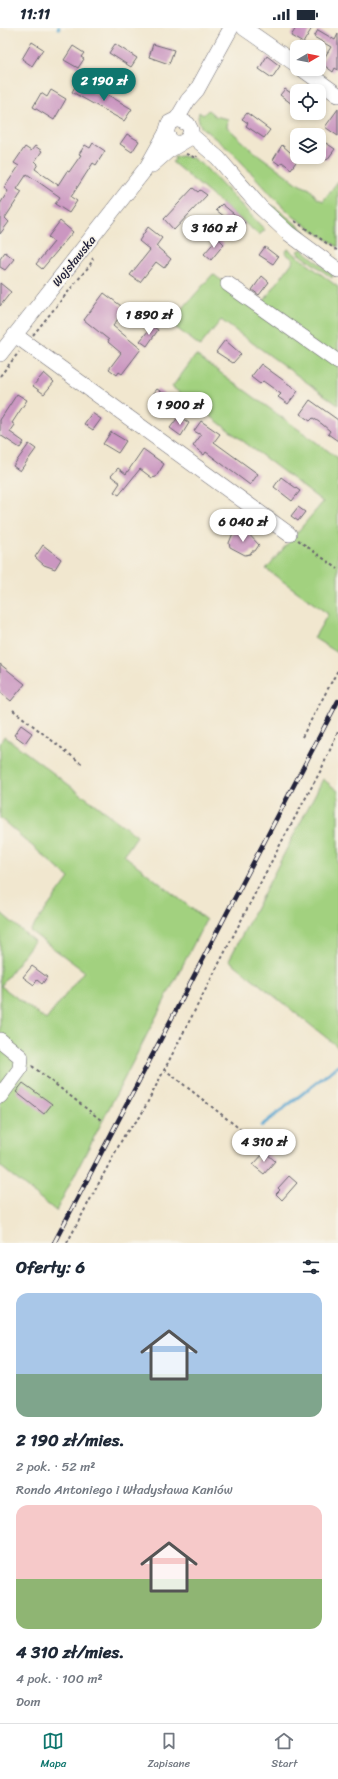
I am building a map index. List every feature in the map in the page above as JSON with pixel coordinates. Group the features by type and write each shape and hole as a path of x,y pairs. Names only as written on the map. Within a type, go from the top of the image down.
{"street":[{"path":"231,28 197,90 195,103 183,132 233,177 260,207 288,233 338,270"},
{"path":"244,28 290,60"},
{"path":"312,76 338,95"},
{"name":"Wojsławska","path":"0,354 147,168 166,133 171,141 183,132"},
{"name":"Wojsławska","path":"147,168 155,164 183,132"},
{"path":"228,284 338,362"},
{"path":"15,335 289,534"},
{"path":"0,1040 21,1057 20,1069 0,1096"}],"path":[{"path":"294,221 338,251"},
{"path":"289,534 338,569"},
{"path":"302,737 338,670"},
{"path":"13,710 82,764"},
{"path":"67,1243 124,1134 140,1117 281,843 321,770 338,732"},
{"path":"21,1057 101,1120"},
{"path":"164,1069 250,1137"}],"green space":[{"path":"208,110 215,116 228,119 227,127 252,150 300,185 310,189 317,198 323,201 338,181 338,247 294,217 277,201 233,153 201,127 198,118 199,112 203,115"},
{"path":"182,156 192,158 204,166 265,230 259,235 172,162 175,160 174,157"},
{"path":"272,205 306,233 288,224 271,209"},
{"path":"288,249 338,287 338,360 261,305 294,260 285,253"},
{"path":"302,249 333,275 332,278 297,252"},
{"path":"213,274 253,305 338,366 338,405 221,320 200,346 170,323"},
{"path":"196,355 338,458 338,653 314,638 328,614 266,569 323,502 172,387"},
{"path":"4,736 137,836 124,855 206,920 56,1211 0,1166 0,912 34,941 1,986 46,1020 84,971 30,931 69,878 0,818 0,744"},
{"path":"323,779 338,791 338,1047 229,960"}],"building":[{"path":"296,28 312,28 305,40 298,40 291,36"},
{"path":"318,30 335,40 338,34 338,70 335,68 333,72 326,67 326,55 331,47 326,44 326,40 319,40 314,37"},
{"path":"32,42 43,49 32,66 22,59"},
{"path":"115,44 137,58 131,67 109,53"},
{"path":"153,44 174,50 169,64 149,57"},
{"path":"73,46 84,53 81,57 84,59 78,68 64,60"},
{"path":"267,56 280,66 272,78 259,69"},
{"path":"77,83 100,96 103,92 132,109 124,121 72,92"},
{"path":"285,89 290,92 290,102 280,95"},
{"path":"51,90 66,99 54,120 33,107 41,93 47,97"},
{"path":"338,109 338,136 325,127"},
{"path":"247,113 270,130 264,138 246,126 248,123 242,119"},
{"path":"127,134 139,141 132,152 120,144"},
{"path":"93,143 105,151 96,165 93,163 71,197 77,201 69,213 55,204 60,197 27,174 17,189 22,192 5,218 9,222 0,234 0,204 8,191 4,188 19,166 14,163 25,147 31,151 35,146 42,151 35,161 38,164 35,169 58,185 67,171 69,172 81,155 79,154 85,145 90,148"},
{"path":"326,143 335,149 326,159"},
{"path":"282,145 290,152 290,164 294,164 291,169 282,162 280,165 273,160"},
{"path":"193,188 198,192 200,190 207,195 174,230 164,219"},
{"path":"222,204 245,223 240,229 232,223 224,233 216,227 225,217 216,210"},
{"path":"60,221 73,232 42,269 36,264 54,242 48,237"},
{"path":"148,227 162,238 156,246 171,259 164,268 156,262 140,282 130,275 150,250 139,241"},
{"path":"218,238 224,244 211,260 204,254"},
{"path":"265,247 278,257 273,264 259,255"},
{"path":"5,252 14,259 5,270 0,267 0,259"},
{"path":"262,276 269,282 259,295 252,290"},
{"path":"0,283 11,292 0,306"},
{"path":"104,293 125,309 113,326 141,349 122,374 119,372 117,375 109,369 121,353 108,342 109,340 84,320"},
{"path":"152,326 158,330 147,346 140,341"},
{"path":"225,340 241,354 233,363 216,352"},
{"path":"261,364 298,391 288,404 278,397 281,394 263,381 260,384 251,377"},
{"path":"44,373 54,382 44,394 33,386"},
{"path":"157,389 169,397 163,406 150,398"},
{"path":"17,394 27,400 12,423 15,425 10,432 24,442 20,448 0,435 0,420"},
{"path":"310,400 338,420 338,441 328,434 330,431 322,424 313,418 310,421 300,414"},
{"path":"92,413 101,419 93,430 84,424"},
{"path":"179,416 189,423 181,436 170,428"},
{"path":"201,421 220,434 214,442 258,474 250,485 206,452 204,455 193,446 201,435 194,431"},
{"path":"111,432 126,441 118,453 103,444"},
{"path":"29,444 36,449 20,471 13,466"},
{"path":"143,449 164,464 156,477 152,478 140,469 119,495 114,492 120,483 111,476 118,468 126,474"},
{"path":"281,477 300,491 292,501 274,487"},
{"path":"298,507 305,512 298,521 291,516"},
{"path":"244,529 259,545 255,551 245,555 230,547 229,543 233,533"},
{"path":"43,545 61,559 55,569 44,565 35,557"},
{"path":"0,664 25,684 11,701 0,692"},
{"path":"21,725 32,733 25,743 14,735"},
{"path":"32,966 47,977 42,984 37,980 34,985 23,977"},
{"path":"23,1083 52,1104 44,1114 16,1092"},
{"path":"265,1152 275,1161 264,1174 253,1165"},
{"path":"289,1176 297,1183 282,1200 276,1194 280,1190 278,1188"}],"waterway":[{"path":"261,1126 338,1066"}],"railway":[{"path":"54,1243 338,701"}]}
